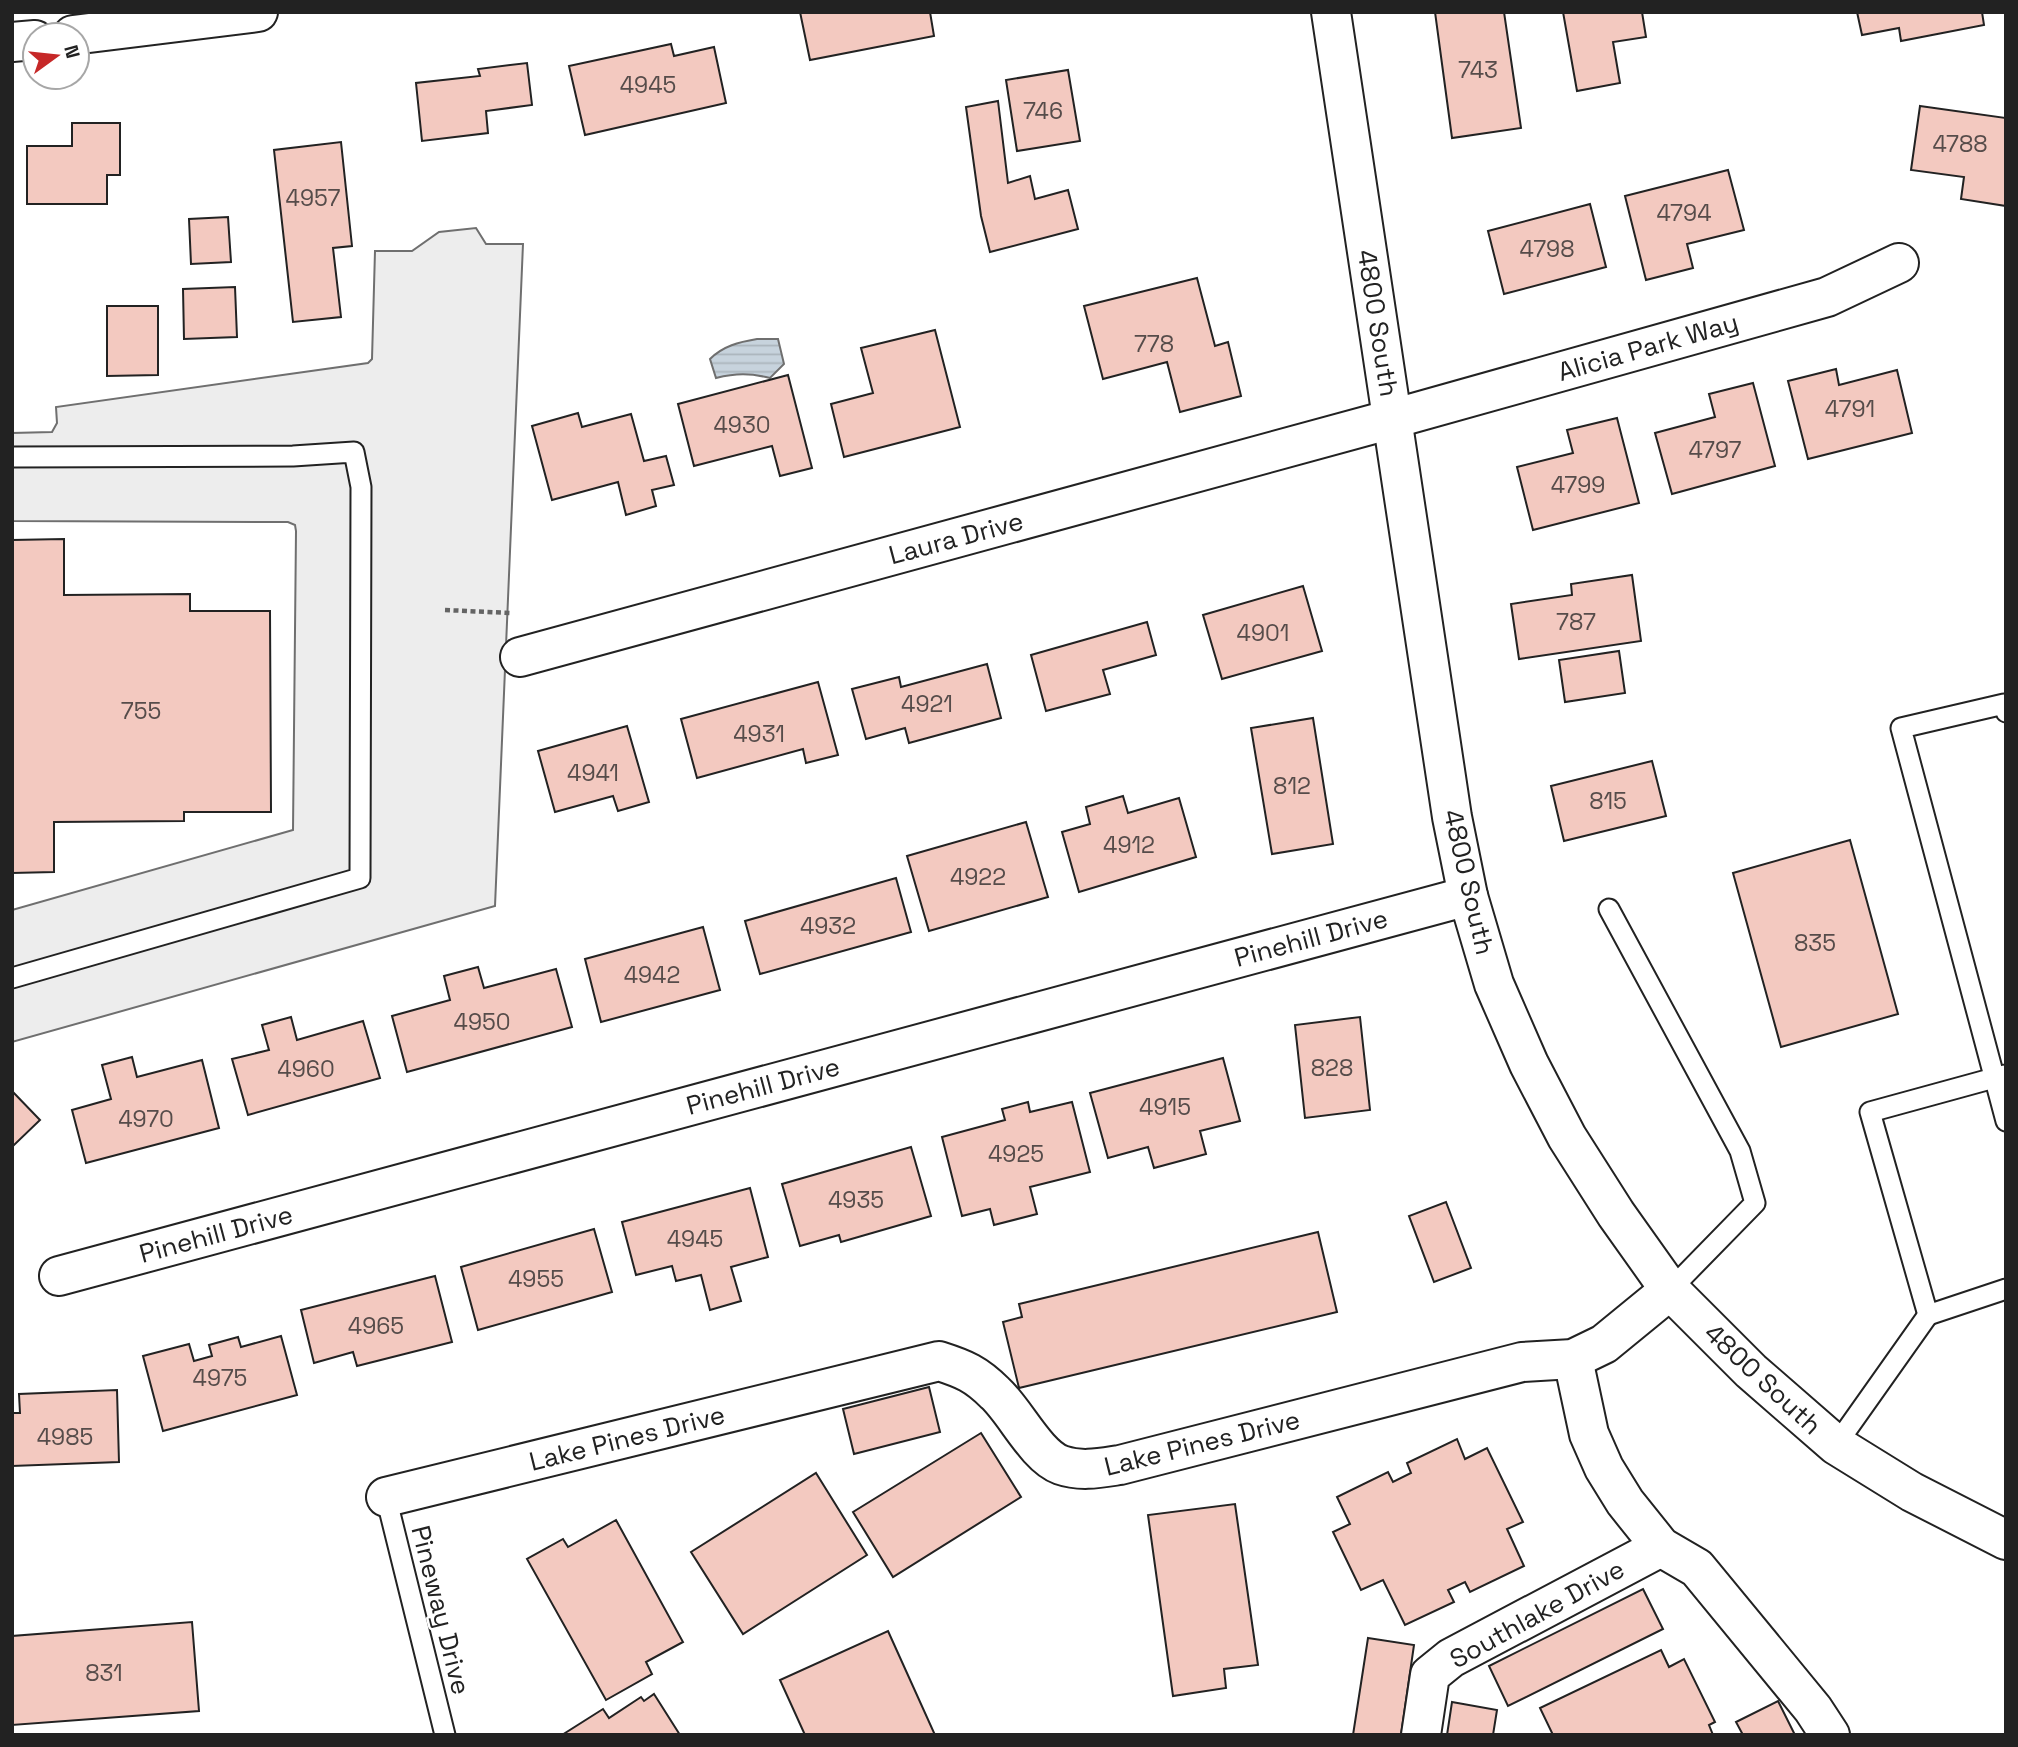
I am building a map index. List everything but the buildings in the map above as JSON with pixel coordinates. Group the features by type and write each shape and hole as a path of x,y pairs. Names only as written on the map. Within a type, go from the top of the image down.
{"street":[{"path":"91,33 258,12"},
{"name":"4800 South","path":"1331,12 1452,817 1468,896 1494,984 1528,1063 1567,1137 1616,1214 1670,1290 1751,1371 1836,1445 1912,1492 2006,1540"},
{"name":"Alicia Park Way","path":"1392,419 1827,297 1899,263"},
{"name":"Laura Drive","path":"520,657 1392,419"},
{"name":"Pinehill Drive","path":"59,1276 1468,896"},
{"name":"Lake Pines Drive","path":"386,1497 939,1361 971,1372 997,1394 1035,1443 1059,1464 1087,1470 1120,1465 1521,1362 1573,1359 1604,1343 1670,1290"},
{"path":"1573,1359 1589,1434 1604,1468 1625,1502 1661,1547 1697,1568 1813,1709 1830,1735"},
{"name":"Southlake Drive","path":"1420,1735 1430,1675 1451,1658 1661,1547"}],"lane":[{"path":"12,457 293,456 354,452 361,487 360,878 12,978"},
{"path":"2006,712 2004,704 1901,728 2000,1077 2006,1121"},
{"path":"1609,909 1740,1151 1755,1203 1670,1290"},
{"path":"1928,1315 1870,1112 2000,1077"},
{"path":"1836,1445 1928,1315 2006,1289"},
{"name":"Pineway Drive","path":"386,1497 445,1735"}],"path":[{"path":"445,610 510,613"}],"shaded area":[{"path":"476,228 486,244 523,244 495,906 12,1042 12,910 293,830 296,531 295,525 288,522 12,521 12,433 52,432 57,423 56,407 368,363 372,359 375,251 412,251 439,232"},
{"path":"757,339 778,339 784,364 770,378 743,374 716,378 710,359 732,345"}]}
